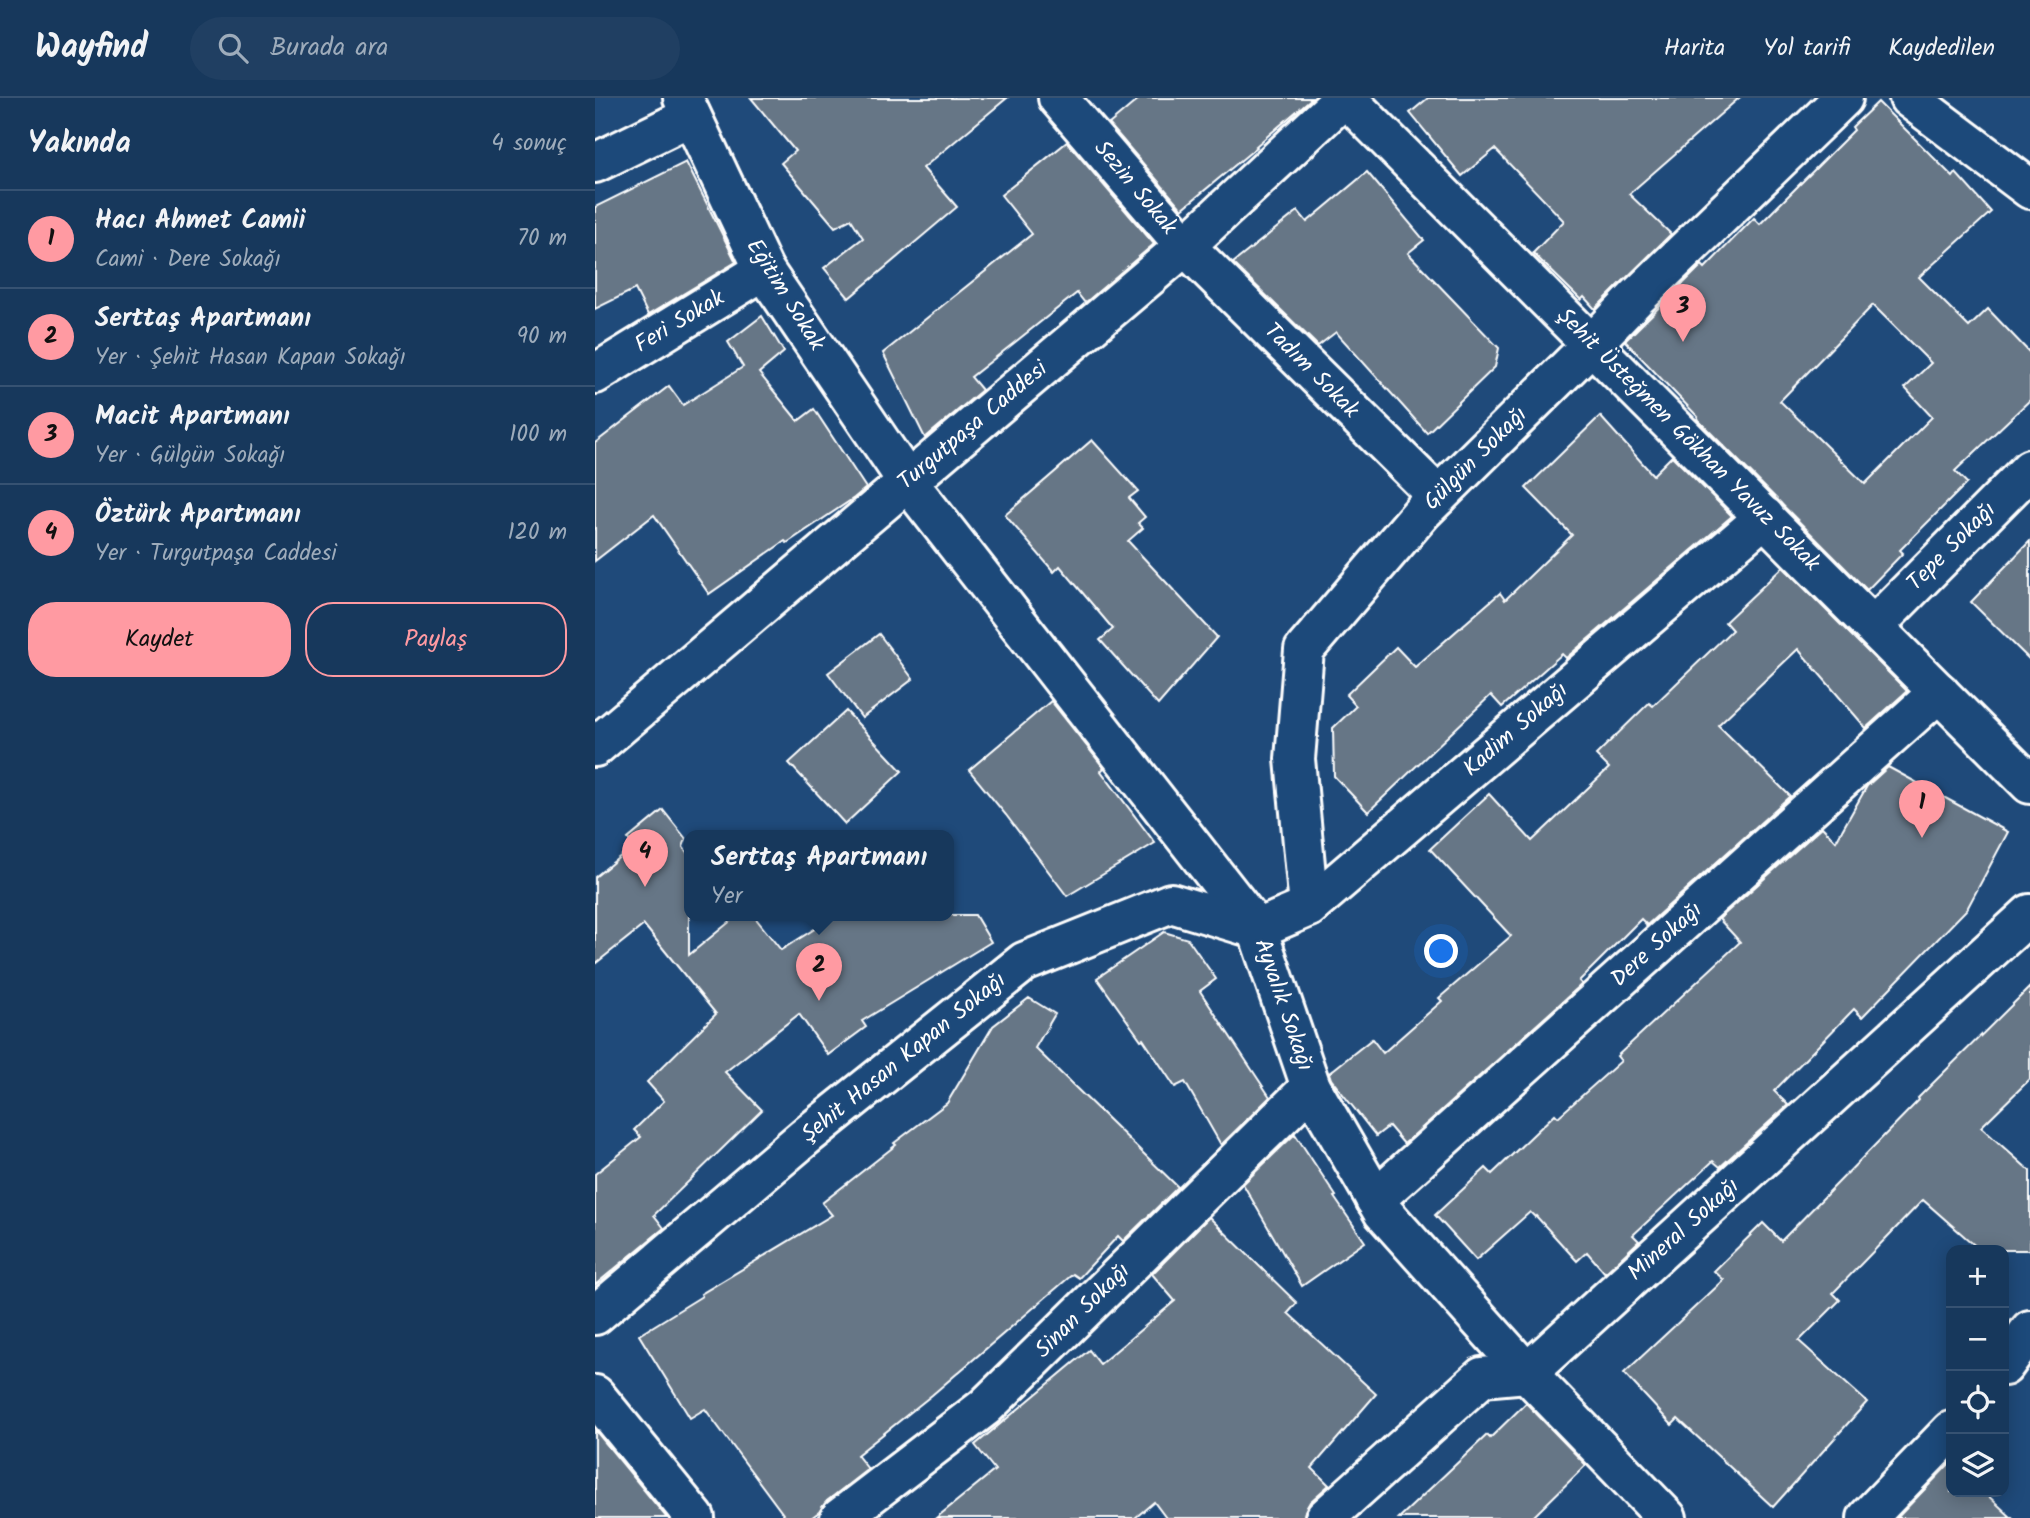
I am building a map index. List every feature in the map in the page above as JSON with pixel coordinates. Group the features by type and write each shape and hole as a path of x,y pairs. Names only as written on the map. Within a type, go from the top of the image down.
{"street":[{"name":"Sezin Sokak","path":"1058,98 1185,246"},
{"name":"Turgutpaşa Caddesi","path":"595,747 1185,246 1345,98"},
{"name":"Şehit Üsteğmen Gökhan Yavuz Sokak","path":"1345,98 2030,784"},
{"name":"Gülgün Sokağı","path":"1309,907 1295,759 1304,650 1423,511 1637,297 1843,98"},
{"path":"1909,98 2030,189"},
{"path":"595,163 687,107"},
{"name":"Eğitim Sokak","path":"687,107 764,270 907,481"},
{"name":"Tadım Sokak","path":"1185,246 1438,496"},
{"name":"Feri Sokak","path":"595,374 764,270"},
{"name":"Tepe Sokağı","path":"1874,626 2030,468"},
{"name":"Ayvalık Sokağı","path":"907,481 1257,929 1311,1087 1383,1212 1527,1373 1667,1518"},
{"name":"Kadim Sokağı","path":"1257,929 1309,907 1765,517"},
{"name":"Dere Sokağı","path":"1375,1199 1939,692"},
{"name":"Şehit Hasan Kapan Sokağı","path":"595,1315 804,1137 1024,962 1171,903 1257,929"},
{"name":"Mineral Sokağı","path":"1527,1373 2030,914"},
{"name":"Sinan Sokağı","path":"839,1518 985,1407 1311,1087"},
{"path":"2009,1359 2030,1330"},
{"path":"1325,1518 1482,1377 1527,1373"},
{"path":"595,1395 695,1518"},
{"path":"1867,1518 1949,1434"}],"building":[{"path":"751,98 1007,98 923,168 957,207 849,298 824,268 863,238 851,219 835,227 781,163 795,151"},
{"path":"1140,98 1312,98 1182,209 1109,124"},
{"path":"1428,98 1739,98 1629,194 1671,234 1595,309 1584,297 1581,300 1533,253 1564,221 1495,149 1462,176 1410,113"},
{"path":"1878,102 1953,177 1956,173 1991,212 1919,277 1969,327 1988,309 2030,353 2030,400 1955,471 1967,483 1900,550 1903,553 1867,590 1697,419 1625,341 1702,265 1705,268 1754,218 1760,224 1854,130 1852,127","holes":["1873,305 1931,363 1905,388 1932,417 1865,484 1780,401"]},
{"path":"1067,142 1154,244 1085,303 1077,293 971,377 982,390 925,438 883,353 1032,234 1001,195"},
{"path":"686,162 736,262 648,315 635,289 595,309 595,207"},
{"path":"1367,172 1424,240 1408,253 1499,348 1495,367 1427,433 1336,332 1318,346 1233,263 1298,211 1307,222"},
{"path":"762,316 784,352 759,373 798,421 814,409 866,488 709,594 654,515 595,561 595,443 669,386 683,405 743,367 728,342"},
{"path":"1600,416 1653,475 1672,456 1732,516 1566,658 1562,654 1502,707 1491,695 1368,812 1334,776 1333,728 1356,706 1346,695 1396,647 1415,667 1500,593 1505,600 1572,535 1526,488"},
{"path":"1092,440 1138,491 1129,498 1145,517 1138,523 1143,528 1128,541 1217,637 1158,705 1100,640 1113,629 1060,566 1054,572 1005,515"},
{"path":"2030,541 2030,660 1971,602"},
{"path":"1783,567 1907,691 1866,728 1798,649 1718,725 1790,796 1647,925 1641,919 1579,981 1582,984 1404,1144 1389,1126 1376,1136 1329,1073 1372,1039 1383,1053 1442,1001 1439,998 1511,936 1430,849 1489,794 1532,841 1609,768 1596,755 1649,703 1653,706 1732,630 1725,622"},
{"path":"879,634 913,679 862,718 828,673"},
{"path":"1051,701 1104,768 1101,771 1155,843 1067,896 969,770"},
{"path":"846,711 902,771 845,824 789,763"},
{"path":"1888,767 2008,832 1967,909 1862,1017 1854,1009 1774,1091 1788,1105 1720,1167 1713,1161 1633,1235 1639,1241 1605,1273 1587,1252 1577,1261 1530,1212 1476,1260 1435,1215 1486,1168 1492,1174 1555,1114 1558,1117 1621,1061 1617,1056 1740,942 1719,919 1822,827 1836,841 1867,786"},
{"path":"663,810 684,836 684,921 689,921 689,955 731,921 758,921 781,950 827,921 954,921 954,915 975,915 991,942 862,1021 866,1027 828,1055 799,1014 725,1072 762,1110 654,1215 664,1228 595,1285 595,1174 641,1137 634,1130 664,1101 647,1082 716,1014 644,925 595,964 595,877 633,846 628,839"},
{"path":"1164,932 1188,939 1216,979 1200,991 1270,1097 1221,1145 1185,1082 1175,1087 1097,978"},
{"path":"2030,987 2030,1079 1981,1127 2030,1171 2030,1250 2009,1250 2009,1245 1974,1245 1923,1200 1833,1293 1840,1300 1799,1341 1867,1402 1773,1507 1678,1419 1672,1425 1624,1373 1724,1280 1714,1271 1763,1223 1781,1241 1919,1100 1918,1098"},
{"path":"1029,998 1055,1014 1035,1048 1178,1187 1123,1241 1118,1236 1079,1278 1073,1274 932,1395 857,1455 868,1469 827,1501 819,1512 811,1518 786,1518 705,1409 690,1418 639,1335 832,1215 822,1203 947,1103 993,1026"},
{"path":"1295,1134 1365,1242 1302,1286 1243,1184"},
{"path":"1209,1217 1297,1303 1288,1313 1376,1394 1312,1468 1329,1485 1310,1502 1304,1518 1166,1518 1154,1502 1135,1518 936,1518 995,1470 975,1445 1089,1350 1100,1364 1175,1301 1152,1274"},
{"path":"1526,1403 1586,1465 1532,1518 1399,1518 1487,1435 1490,1438"},
{"path":"595,1430 667,1518 595,1518"},
{"path":"1946,1467 1946,1497 1989,1497 2012,1518 1897,1518"}],"place":[{"name":"Macit Apartmanı","path":"1683,342"},
{"name":"Hacı Ahmet Camii","path":"1922,838"},
{"name":"Öztürk Apartmanı","path":"645,887"},
{"name":"Serttaş Apartmanı","path":"819,1001"}]}
